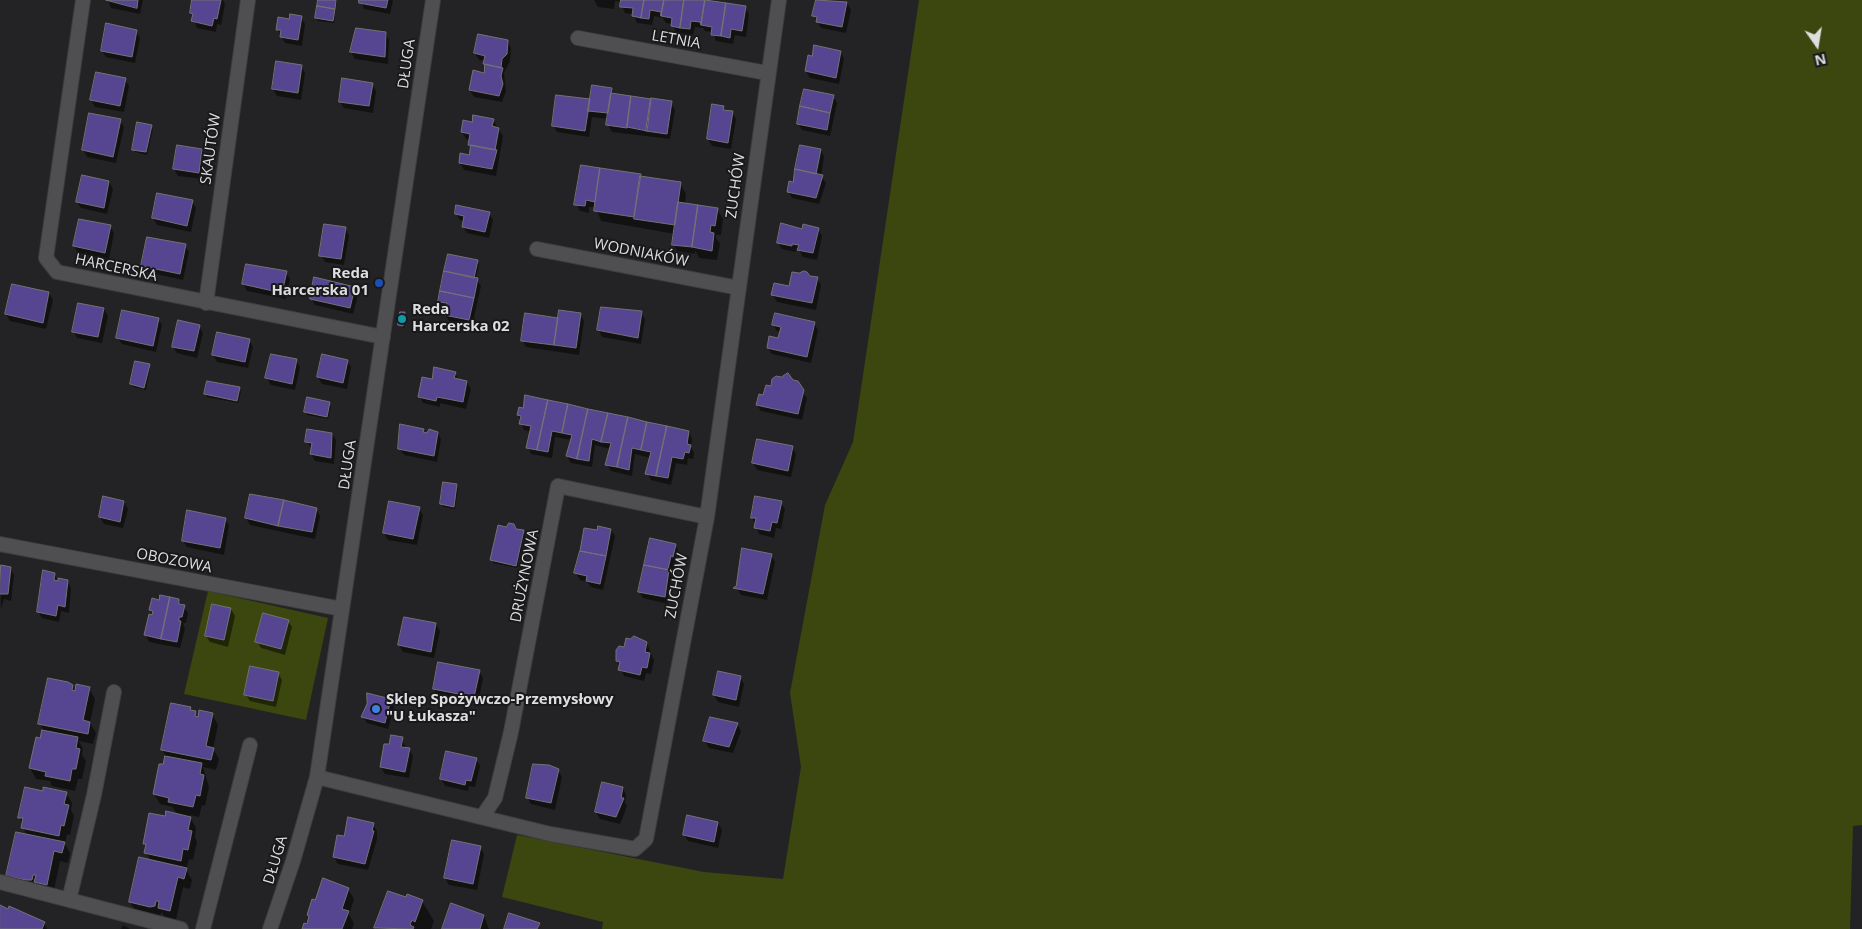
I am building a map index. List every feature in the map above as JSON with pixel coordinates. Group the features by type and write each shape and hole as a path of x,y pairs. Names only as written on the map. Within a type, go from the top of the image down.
{"street":[{"name":"HARCERSKA","path":"83,0 46,258 57,272 383,337"},
{"name":"SKAUTÓW","path":"206,303 248,0"},
{"name":"DŁUGA","path":"270,929 294,861 317,777 433,0"},
{"name":"ZUCHÓW","path":"317,777 550,834 635,849 646,839 707,517 778,0"},
{"name":"LETNIA","path":"578,38 767,73"},
{"name":"WODNIAKÓW","path":"537,249 738,288"},
{"name":"DRUŻYNOWA","path":"482,817 495,798 511,732 558,486 707,517"},
{"name":"OBOZOWA","path":"0,544 342,610"},
{"path":"69,900 94,795 114,692"},
{"path":"203,929 250,745"},
{"path":"0,882 180,929"}],"green space":[{"path":"919,0 1862,0 1862,825 1853,826 1850,929 602,929 603,922 502,897 517,835 704,872 783,879 801,767 790,693 825,505 853,442"},
{"path":"208,591 328,618 306,720 184,694"}],"building":[{"path":"106,0 138,0 137,8"},
{"path":"192,0 221,0 217,19 214,18 212,26 191,21 193,14 190,13"},
{"path":"318,0 336,0 335,9 317,6"},
{"path":"359,0 388,0 386,8 359,3"},
{"path":"621,0 644,0 641,18 632,16 633,8 620,7"},
{"path":"644,0 664,0 661,16 661,12 650,10 649,19 641,18"},
{"path":"664,0 684,0 680,28 671,26 672,18 661,16"},
{"path":"684,0 705,0 701,25 700,22 691,21 690,29 680,28"},
{"path":"705,0 726,3 721,36 711,35 712,27 701,25"},
{"path":"816,0 847,2 842,27 816,22 817,17 812,16"},
{"path":"726,3 746,6 742,31 731,29 730,38 721,36"},
{"path":"317,6 335,9 333,21 315,18"},
{"path":"290,14 302,16 298,40 280,37 281,30 276,30 278,17 289,19"},
{"path":"106,23 137,30 132,57 101,51"},
{"path":"356,28 386,32 385,57 350,52"},
{"path":"478,34 508,40 507,54 502,59 501,68 483,64 485,56 474,53"},
{"path":"814,45 841,51 836,78 805,71 808,55 812,56"},
{"path":"276,61 302,65 298,93 272,89"},
{"path":"485,64 503,68 501,76 503,84 499,96 469,90 473,70 484,73"},
{"path":"96,72 126,78 120,106 90,100"},
{"path":"342,78 373,83 369,106 339,102"},
{"path":"592,85 612,88 608,113 588,111"},
{"path":"804,89 834,95 830,113 800,106"},
{"path":"611,93 631,96 627,128 606,125"},
{"path":"556,95 590,99 585,131 552,126"},
{"path":"631,96 651,99 647,131 627,127"},
{"path":"651,98 672,101 667,134 646,131"},
{"path":"712,104 724,106 723,110 733,111 728,143 707,139"},
{"path":"800,106 830,113 827,130 797,124"},
{"path":"89,113 121,119 113,157 82,150"},
{"path":"473,115 494,119 492,126 499,128 495,150 468,145 470,134 461,132 463,120 472,122"},
{"path":"137,122 152,125 146,152 132,150"},
{"path":"177,145 202,149 199,173 173,169"},
{"path":"471,145 497,150 492,169 459,163 460,153 469,155"},
{"path":"800,145 821,149 816,174 795,169"},
{"path":"581,165 600,168 595,202 586,200 585,206 574,205"},
{"path":"600,168 641,174 634,217 594,211"},
{"path":"795,169 823,175 816,198 787,192 789,181 793,182"},
{"path":"82,175 109,181 104,208 76,202"},
{"path":"640,176 681,182 675,225 634,219"},
{"path":"157,193 193,200 187,226 152,218"},
{"path":"678,202 698,205 692,247 672,245"},
{"path":"456,205 490,212 485,232 462,227 464,216 455,214"},
{"path":"698,205 718,208 715,226 711,225 710,232 714,233 712,251 692,247"},
{"path":"79,219 111,225 105,253 73,246"},
{"path":"781,223 802,229 803,224 819,228 813,253 797,250 799,245 792,244 792,246 777,243"},
{"path":"324,224 346,227 341,259 319,256"},
{"path":"147,237 186,244 180,274 141,266"},
{"path":"448,254 478,260 474,278 444,271"},
{"path":"246,264 287,271 282,293 242,284"},
{"path":"444,271 478,278 474,298 440,291"},
{"path":"804,271 810,276 818,277 812,303 771,295 774,283 789,286 792,272 799,273"},
{"path":"314,277 355,287 350,308 310,299"},
{"path":"12,284 49,292 43,323 5,314"},
{"path":"440,291 474,298 469,320 444,315 447,303 438,302"},
{"path":"78,303 104,308 98,337 72,332"},
{"path":"601,307 642,311 638,338 597,330"},
{"path":"122,310 159,318 153,346 116,338"},
{"path":"559,310 581,313 576,348 554,345"},
{"name":"Reda Harcerska 02","path":"400,312 405,312 403,326 398,325"},
{"path":"525,313 558,318 554,345 521,341"},
{"path":"775,313 815,322 807,357 767,348 769,336 778,338 781,327 772,325"},
{"path":"178,320 200,325 194,351 172,347"},
{"path":"217,332 250,339 245,362 212,355"},
{"path":"271,354 297,359 292,384 265,378"},
{"path":"322,354 348,360 343,383 317,377"},
{"path":"135,361 150,364 144,388 130,384"},
{"path":"434,367 456,372 454,378 467,381 463,402 437,397 436,401 418,397 422,377 432,379"},
{"path":"788,373 793,380 798,381 804,390 798,414 756,405 759,394 763,395 766,385 771,386 772,379"},
{"path":"207,381 240,387 237,401 204,394"},
{"path":"525,395 548,400 537,450 526,448 531,426 519,424 521,416 517,415 519,407 523,408"},
{"path":"307,397 330,402 327,417 304,412"},
{"path":"548,400 568,404 562,433 552,431 548,452 537,450"},
{"path":"568,404 588,409 577,459 566,456 572,435 562,433"},
{"path":"588,409 608,413 601,442 592,439 589,461 577,459"},
{"path":"608,413 628,417 617,467 605,465 611,443 601,442"},
{"path":"628,417 647,422 641,450 632,448 629,470 617,467"},
{"path":"647,422 667,426 656,476 645,474 651,452 641,450"},
{"path":"400,424 424,429 423,432 427,433 429,429 438,432 434,456 398,449"},
{"path":"667,426 689,431 687,444 691,445 689,453 685,452 683,459 672,457 668,478 656,476"},
{"path":"307,429 332,433 331,458 310,454 312,443 305,442"},
{"path":"757,439 793,446 788,471 752,463"},
{"path":"443,482 457,484 454,507 440,504"},
{"path":"250,494 284,500 278,526 245,518"},
{"path":"103,496 124,501 120,522 99,517"},
{"path":"755,496 782,501 777,523 772,522 770,531 754,528 756,518 751,518"},
{"path":"284,500 317,508 312,532 278,526"},
{"path":"389,501 420,507 413,539 383,533"},
{"path":"187,510 226,518 220,548 182,541"},
{"path":"509,523 514,524 516,529 524,530 516,566 490,560 498,525 506,527"},
{"path":"598,526 611,529 606,556 580,551 584,528 597,530"},
{"path":"650,538 676,544 668,569 670,570 644,565"},
{"path":"742,548 772,554 763,594 733,588 736,586"},
{"path":"580,551 606,556 600,584 586,581 587,576 574,573"},
{"path":"1,565 11,567 8,594 0,594"},
{"path":"644,565 669,570 665,597 638,592"},
{"path":"43,570 55,573 54,580 58,581 58,578 68,580 65,607 58,605 56,616 37,612"},
{"path":"160,595 170,597 161,639 144,635 149,614 152,615 153,611 149,610 152,598 159,600"},
{"path":"170,597 179,599 179,604 185,605 182,617 179,617 179,621 181,621 177,642 161,639"},
{"path":"212,604 231,608 224,640 205,636"},
{"path":"263,613 289,620 281,649 255,642"},
{"path":"404,617 436,623 431,652 398,645"},
{"path":"634,636 647,642 645,652 650,653 647,668 642,667 640,675 618,670 620,662 616,661 616,650 619,646 624,647 626,638 630,639"},
{"path":"438,662 480,670 474,697 433,689"},
{"path":"250,666 279,672 273,701 244,695"},
{"path":"718,671 741,676 736,700 713,695"},
{"path":"48,678 68,682 73,685 72,690 75,691 76,684 90,687 83,720 90,722 88,734 38,724"},
{"name":"Sklep Spożywczo-Przemysłowy \"U Łukasza\"","path":"367,693 391,699 385,723 361,717 367,704"},
{"path":"171,703 191,707 190,710 196,711 195,716 198,717 199,710 213,713 206,746 214,748 211,760 161,750"},
{"path":"710,717 738,723 729,747 703,741"},
{"path":"42,730 78,737 76,748 80,749 76,769 72,769 70,781 45,776 46,772 29,768 36,737 40,738"},
{"path":"391,735 403,737 401,747 410,748 405,772 380,767 384,744 389,744"},
{"path":"446,751 477,758 471,781 466,780 465,785 440,779"},
{"path":"165,756 202,763 200,774 204,775 200,796 196,795 193,807 168,802 169,798 153,794 159,764 163,764"},
{"path":"533,764 549,765 559,769 551,803 526,798"},
{"path":"602,782 623,787 621,798 624,798 616,817 595,812"},
{"path":"25,787 43,791 43,787 67,792 64,804 69,805 64,826 61,825 59,836 21,828 23,818 18,818"},
{"path":"166,811 191,817 188,830 192,831 188,850 183,849 181,861 144,853 146,844 143,844 149,813 165,816"},
{"path":"687,815 718,822 714,842 683,835"},
{"path":"348,817 374,823 372,831 374,831 365,864 333,857 337,835 344,836"},
{"path":"16,832 65,842 62,853 54,851 47,885 34,882 36,875 33,875 32,880 6,876"},
{"path":"452,840 481,846 473,884 444,878"},
{"path":"139,857 187,868 184,879 178,877 170,911 158,908 159,901 156,901 155,906 150,907 129,902"},
{"path":"323,878 349,888 342,909 349,911 342,929 302,929 304,923 307,924 309,916 307,915 312,899 315,900"},
{"path":"388,891 406,897 407,894 423,900 415,922 412,920 410,925 414,927 413,929 374,928"},
{"path":"451,903 484,915 480,929 442,929"},
{"path":"0,905 8,909 9,906 45,922 42,929 0,929"},
{"path":"509,913 540,923 537,929 504,929"}],"place":[{"name":"Reda Harcerska 01","path":"379,283"},
{"name":"Reda Harcerska 02","path":"402,319"},
{"name":"Sklep Spożywczo-Przemysłowy \"U Łukasza\"","path":"376,709"}]}
